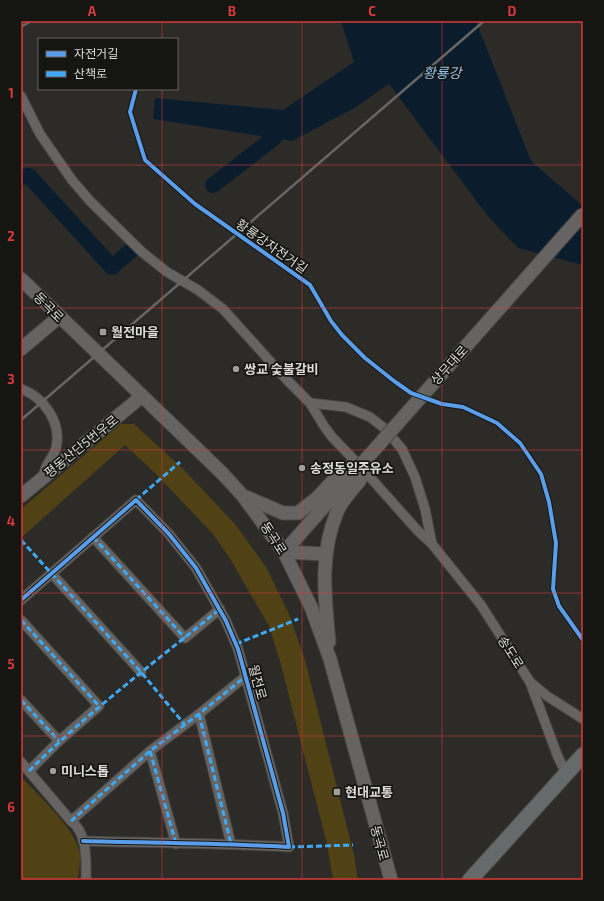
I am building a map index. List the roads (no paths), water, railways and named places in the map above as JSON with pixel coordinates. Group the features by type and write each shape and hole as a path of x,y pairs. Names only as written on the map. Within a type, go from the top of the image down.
{"main road":[{"name":"상무대로","path":"284,552 583,214"},
{"name":"동곡로","path":"21,280 141,397 223,474 260,517 284,552 311,608 330,659 390,880"},
{"path":"21,349 59,317"},
{"name":"평동산단5번우로","path":"21,496 141,397"},
{"path":"243,496 283,513 298,513 316,499 345,468 360,466 360,480 337,511 328,540 324,584 330,659"},
{"path":"284,552 326,554"},
{"path":"470,880 583,755"}],"street":[{"name":"송도로","path":"21,96 47,145 72,180 90,201 156,264 198,290 223,309 287,380 310,403 332,437 360,466 412,525 432,544 481,605 530,682 558,757 566,774"},
{"path":"21,389 29,392 46,407 52,416 55,426 56,447 46,466 43,477"},
{"path":"310,403 346,407 370,417 384,428 402,449 415,478 428,520 432,544"},
{"name":"월전로","path":"21,600 136,500 184,551 196,568 220,609 238,649 283,814 289,847 231,844 83,841"},
{"path":"93,537 185,638 220,609"},
{"path":"52,574 141,672"},
{"path":"21,620 99,706 59,741 29,771"},
{"name":"월전로","path":"70,821 150,751 246,676"},
{"path":"530,682 583,719"},
{"path":"21,700 59,741"},
{"path":"199,714 231,844"},
{"path":"150,751 176,844"},
{"path":"21,762 70,821 76,825 86,850 86,880"}],"water":[{"name":"황룡강","path":"341,21 476,21 531,161 583,206 583,265 518,248 487,215 389,84 356,107 292,141 153,119 155,98 283,110 354,62"}],"waterway":[{"path":"213,185 274,138"},
{"path":"21,177 29,176 112,267 132,250"}],"railway":[{"path":"21,27 31,21"},
{"path":"21,420 484,21"}],"place":[{"name":"월전마을","path":"103,332"},
{"name":"쌍교 숯불갈비","path":"236,369"},
{"name":"송정동일주유소","path":"302,468"},
{"name":"미니스톱","path":"53,771"},
{"name":"현대교통","path":"337,792"}]}
